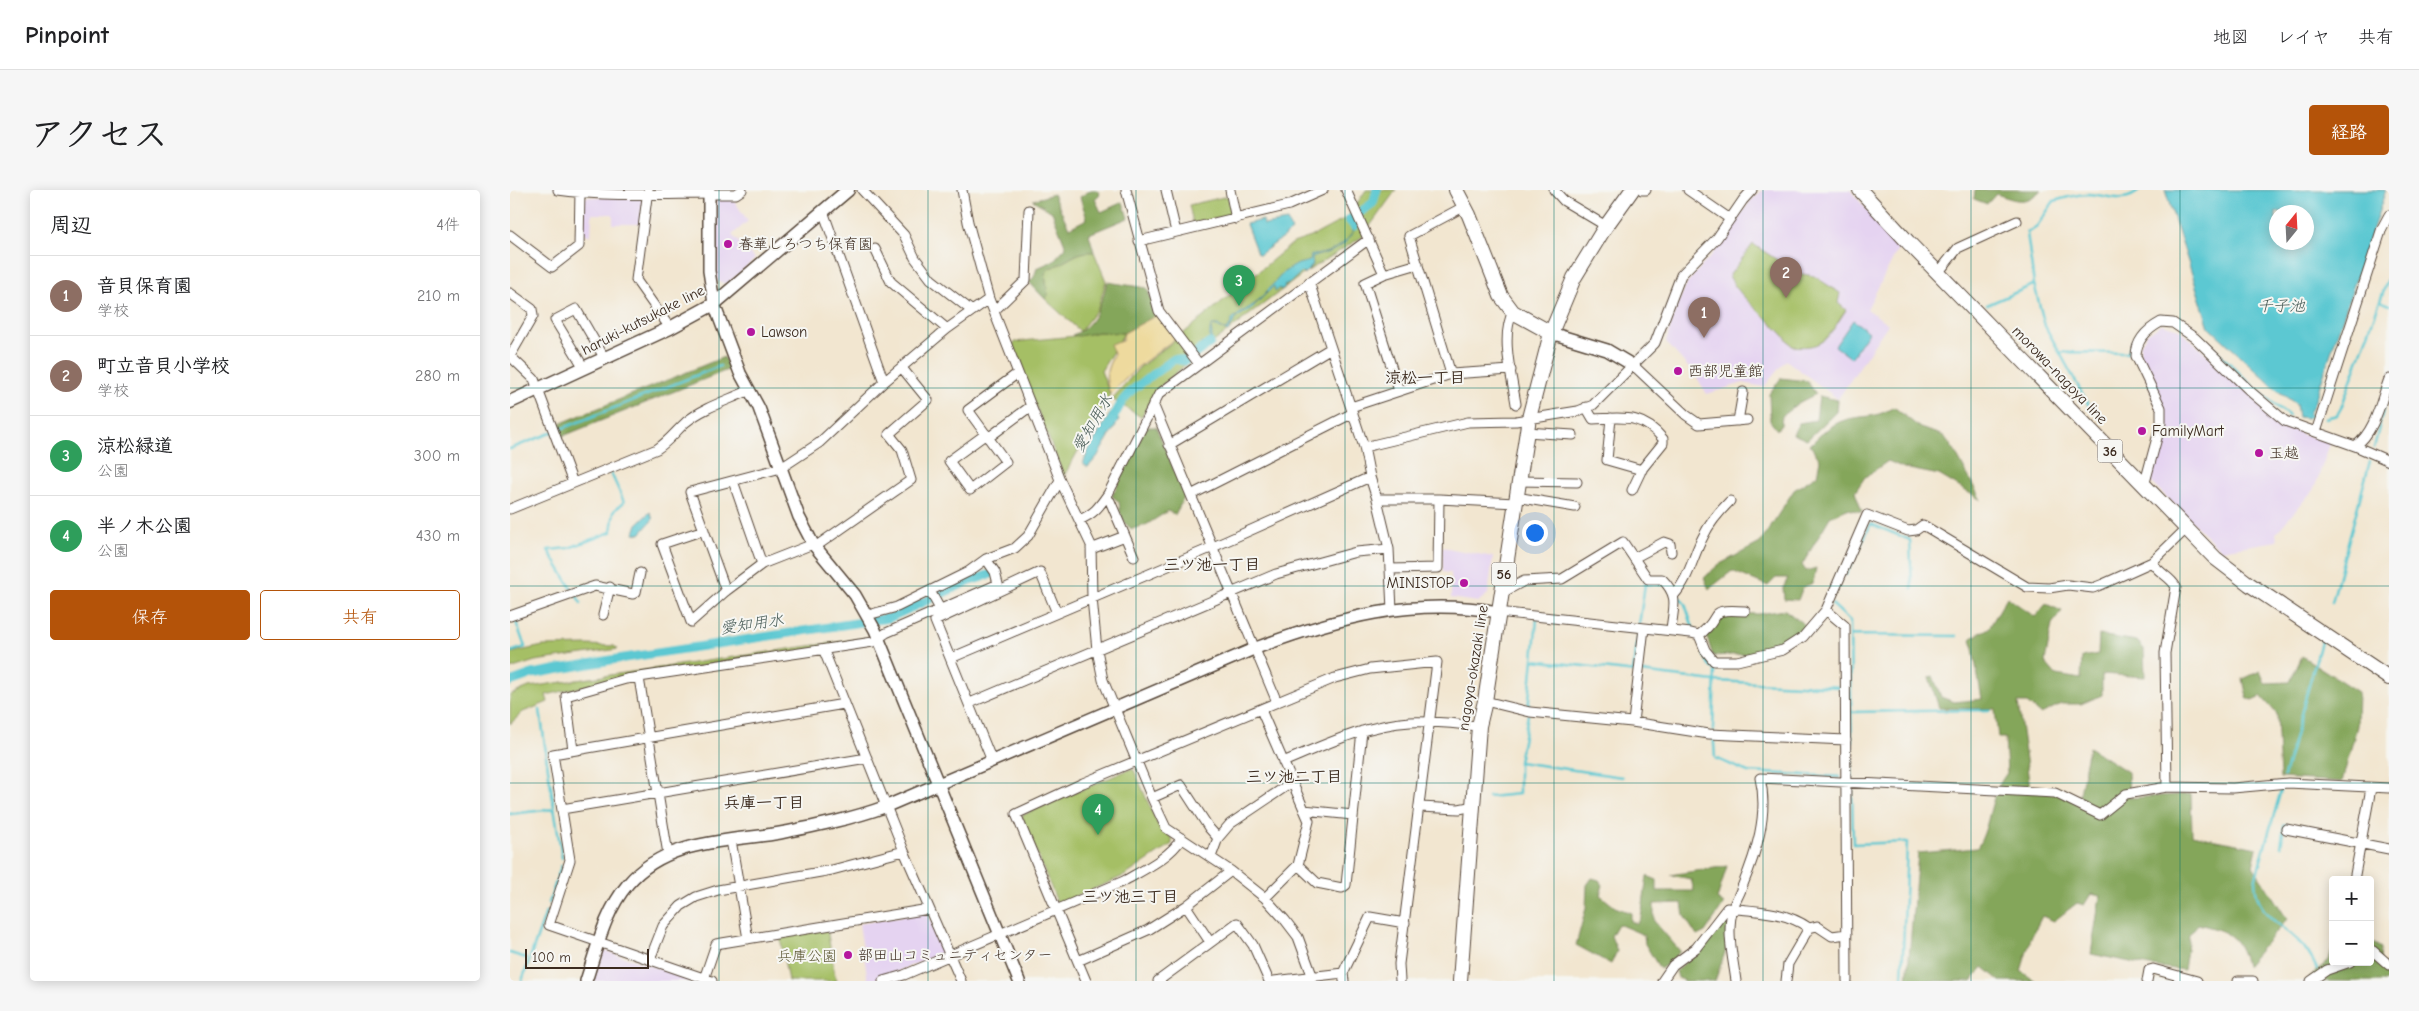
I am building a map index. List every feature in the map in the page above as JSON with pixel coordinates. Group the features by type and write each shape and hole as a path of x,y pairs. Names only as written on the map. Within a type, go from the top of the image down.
{"main road":[{"name":"haruki-kutsukake line","path":"510,402 670,328 714,304 848,190"},
{"path":"1456,190 1501,296 1512,312 1551,333"},
{"name":"nagoya-okazaki line","path":"1460,981 1479,726 1485,701 1500,594 1528,425 1551,333 1574,278 1606,226 1632,190"},
{"name":"morowa-nagoya line","path":"1860,190 2186,530 2232,572 2389,678"}],"street":[{"path":"558,190 736,194 742,190"},
{"path":"862,190 904,235 915,258 931,279 972,311"},
{"path":"962,190 968,222 989,299 1060,480 1091,549 1092,598 1097,650 1103,680 1152,798 1166,828 1231,871 1265,898 1298,937 1312,975"},
{"path":"1126,190 1159,311 1198,362"},
{"path":"1166,190 1176,232"},
{"path":"1230,190 1236,219"},
{"path":"1139,241 1288,205 1323,190"},
{"path":"1346,190 1384,274"},
{"path":"1554,190 1564,201 1606,226"},
{"path":"1688,190 1730,219"},
{"path":"1528,425 1594,405 1634,366 1655,343 1661,333 1681,275 1717,238 1752,190"},
{"path":"510,235 552,267 579,246 580,191"},
{"path":"648,192 636,280 670,328"},
{"path":"709,192 709,271 714,304 740,373 750,390 782,468 799,517 814,545 847,584 868,615 1019,981"},
{"path":"1452,374 1409,236 1464,206"},
{"path":"994,311 1026,280 1029,210"},
{"path":"823,211 884,382"},
{"path":"2316,432 2382,228 2389,214"},
{"path":"1938,273 1958,248 2017,222"},
{"path":"1079,520 1090,516 1099,508 1159,394 1198,362 1368,239"},
{"path":"875,249 891,282 947,329"},
{"path":"1399,391 1366,283 1384,274 1418,264"},
{"path":"1309,282 1364,447 1370,477 1378,499 1389,549 1392,610"},
{"path":"510,293 532,309 533,316 510,356 534,379 573,483"},
{"path":"726,591 690,492 782,468 818,443 884,382 947,329 989,299"},
{"path":"584,368 555,320 576,309 605,358"},
{"path":"1512,312 1506,334 1516,404"},
{"path":"2144,486 2161,422 2161,408 2136,356 2136,350 2147,332 2161,322 2173,323 2195,338 2252,393 2286,421 2355,446 2389,461"},
{"path":"1551,333 1607,350 1634,366 1686,416 1699,424 1743,420 1742,392"},
{"path":"1169,445 1331,348"},
{"path":"704,530 662,544 691,622 726,591 762,564 814,545 910,480 902,450 889,434 928,400 902,368"},
{"path":"1191,495 1352,410 1399,391 1452,374 1511,370"},
{"path":"1018,374 968,410 987,436 1006,462 970,490 949,461 987,436 1031,406"},
{"path":"2355,446 2362,442 2372,425 2389,379"},
{"path":"510,509 657,449 668,442 693,417 750,390"},
{"path":"1153,404 1277,702"},
{"path":"1586,407 1593,419 1642,420 1664,439 1642,470 1632,490"},
{"path":"1611,418 1607,460 1642,470"},
{"path":"1364,447 1468,422 1516,421 1573,435"},
{"path":"951,658 1213,547 1370,477"},
{"path":"868,615 897,607 968,572 986,559 1008,552 1022,543 1060,480"},
{"path":"733,481 762,564"},
{"path":"1518,481 1577,482"},
{"path":"1105,498 1110,501 1134,557"},
{"path":"1378,499 1516,500 1575,507"},
{"path":"1390,569 1438,568 1439,499"},
{"path":"1671,630 1674,595 1692,567 1703,535 1730,500"},
{"path":"1699,635 1714,661 1737,661 1792,646 1803,637 1826,610 1867,515 1908,531 1916,530 1923,525 2027,587 2050,588 2068,585 2093,588 2152,562 2186,530"},
{"path":"1091,549 1125,536"},
{"path":"1500,594 1524,581 1562,579 1623,542 1648,579 1662,579 1671,588 1674,595"},
{"path":"1634,558 1664,542 1670,544 1673,548 1671,552"},
{"path":"970,703 1276,574 1316,561 1356,552 1389,549"},
{"path":"876,634 998,584 995,572 986,559"},
{"path":"2152,562 2156,569 2172,580 2176,587 2166,653 2167,787"},
{"path":"992,761 935,621 1040,572 1057,613"},
{"path":"510,616 595,586 633,594 636,592 640,573"},
{"path":"602,615 610,588"},
{"path":"930,591 940,609"},
{"path":"586,981 614,904 628,884 646,868 668,854 705,843 852,819 887,806 1256,648 1336,621 1392,610 1453,607 1671,630 1699,635 1707,630 1718,612 1722,610 1745,611"},
{"path":"1826,610 1845,626 1847,981"},
{"path":"1633,722 1644,628"},
{"path":"573,750 566,696 626,679 824,651 874,642 876,634"},
{"path":"824,651 904,852 961,981"},
{"path":"1086,981 1016,814 1335,678 1370,669 1436,662 1420,807 1404,923 1400,981"},
{"path":"639,678 668,854"},
{"path":"1485,701 1530,712 1633,722 1709,734 1846,740"},
{"path":"844,704 648,736 553,754 570,860 549,925 708,980 716,944 930,909"},
{"path":"1261,710 1309,821 1298,865 1265,898"},
{"path":"1283,762 1362,731 1391,724 1429,722 1479,726"},
{"path":"1298,865 1317,883 1342,888 1346,885 1362,731"},
{"path":"562,808 658,794 866,758"},
{"path":"1736,981 1730,942 1732,908 1742,889 1760,834 1762,795 1760,778 2054,793 2100,815 2126,794 2167,787 2233,788 2288,783 2389,788"},
{"path":"1211,857 1218,838 1230,824 1291,783"},
{"path":"1152,798 1181,785 1209,828 1218,838"},
{"path":"2355,876 2371,788"},
{"path":"1420,807 1459,809 1474,806"},
{"path":"1304,810 1353,815"},
{"path":"2286,829 2389,849"},
{"path":"883,981 951,956 999,934 1057,912 1124,881 1155,864 1176,848 1182,838"},
{"path":"731,840 748,939"},
{"path":"650,959 663,926 681,906 706,893 832,870 904,852"},
{"path":"1078,961 1148,930 1186,906 1231,871"},
{"path":"1186,906 1210,942"},
{"path":"1662,981 1673,965 1696,948 1727,908 1783,914 1798,920 1810,928"},
{"path":"1274,981 1312,975 1343,977 1370,917 1404,923"},
{"path":"1158,981 1237,923 1253,945 1269,981"},
{"path":"1786,981 1788,964 1810,928 1818,926 1832,936 1847,934"},
{"path":"2374,952 2389,965"},
{"path":"2311,981 2327,970 2338,966"},
{"path":"2147,981 2149,970 2153,969 2197,981"},
{"path":"2238,981 2253,981"}],"shaded area":[{"path":"1763,190 1850,190 1899,247 1867,309 1888,324 1838,399 1786,360 1764,387 1743,383 1707,394 1696,376 1666,342 1676,308 1687,283 1723,242 1751,200"},
{"path":"586,197 641,198 643,201 640,224 613,224 613,214 592,214 591,236 583,233 583,200"},
{"name":"春華しろつち保育園","path":"718,197 732,198 748,221 732,235 755,259 727,284 717,281 716,272 716,201"},
{"path":"2162,324 2179,329 2275,416 2303,435 2331,441 2314,489 2276,533 2277,541 2221,550 2149,480 2163,424 2140,358 2140,345 2148,333"},
{"path":"1442,547 1493,557 1488,594 1478,602 1451,598 1451,573 1443,572"},
{"path":"924,912 928,914 943,949 941,953 889,975 868,981 859,924"},
{"path":"602,950 677,974 695,981 592,981"}],"green space":[{"path":"1091,190 1097,190 1100,194 1095,199 1101,212 1123,202 1128,218 1089,234 1094,252 1081,253 1049,268 1045,274 1048,295 1045,299 1029,282 1034,277 1037,268 1053,261 1066,247 1052,212 1033,200 1053,194 1069,228 1087,219 1080,197"},
{"path":"1366,190 1396,190 1362,237 1303,274 1203,350 1158,388 1141,417 1112,399 1139,368 1293,243 1311,237 1348,217"},
{"path":"1975,190 2041,190 2025,200 2014,200 1996,194 1987,204 1974,199"},
{"path":"1228,196 1231,212 1229,216 1193,223 1189,205"},
{"path":"1753,244 1797,273 1814,276 1840,293 1838,303 1846,310 1830,333 1820,343 1803,347 1792,346 1777,328 1750,304 1735,286 1729,276"},
{"path":"1087,251 1094,252 1106,281 1098,308 1080,331 1045,299 1048,295 1045,274 1049,268"},
{"path":"1107,282 1147,288 1157,315 1124,333 1098,332 1079,336 1072,335 1086,327 1096,314"},
{"path":"1098,332 1124,333 1101,371 1110,394 1064,476 1011,345 1016,342 1078,336"},
{"path":"724,357 730,369 558,438 554,426"},
{"path":"1781,378 1807,381 1816,394 1798,403 1782,416 1781,425 1777,430 1770,421 1769,394"},
{"path":"1819,396 1837,400 1836,412 1807,440 1793,434 1799,423 1816,420"},
{"path":"1894,407 1920,428 1944,436 1954,450 1981,500 1939,475 1904,468 1888,461 1865,477 1855,492 1862,512 1847,509 1830,517 1802,565 1806,571 1816,568 1813,583 1803,587 1798,600 1784,599 1783,588 1788,578 1776,578 1768,586 1732,571 1709,589 1704,578 1718,565 1760,543 1794,490 1817,475 1820,460 1810,445 1814,441 1835,424 1852,418 1874,415"},
{"path":"1146,427 1156,427 1185,496 1175,515 1168,511 1146,525 1132,529 1123,521 1119,502 1112,496"},
{"path":"2007,597 2035,617 2046,604 2062,611 2052,624 2045,662 2056,675 2081,679 2082,657 2098,654 2099,635 2137,641 2144,649 2145,677 2102,674 2102,695 2081,704 2061,704 2041,714 2027,703 2018,703 2030,788 2079,799 2089,747 2128,772 2129,798 2191,794 2192,835 2257,848 2253,866 2287,919 2246,966 2243,955 2235,940 2224,932 2198,924 2189,935 2184,970 2150,966 2091,954 2100,896 2091,894 2084,905 2077,903 2054,921 2042,916 2031,938 2021,971 2035,981 2000,981 1983,967 1972,981 1907,981 1918,853 1977,848 1982,839 1996,791 2007,773 2005,738 1998,738 1995,709 1939,708 1929,677 1933,676 1941,697 1954,702 1982,699 1971,638 1989,628"},
{"path":"1785,610 1806,626 1787,643 1764,651 1713,656 1707,638 1717,618 1725,613 1759,614"},
{"path":"864,638 867,640 599,683 546,695 548,702 523,712 510,724 510,695 529,687"},
{"path":"543,646 614,646 618,649 535,661 510,669 510,653"},
{"path":"2302,656 2358,692 2357,726 2342,782 2280,778 2277,714 2261,696 2252,700 2247,698 2243,679 2260,671 2265,683 2290,682"},
{"path":"1130,769 1134,770 1158,825 1172,838 1172,844 1126,875 1061,903 1057,902 1022,817 1023,815"},
{"path":"1727,866 1717,899 1724,904 1705,932 1697,936 1684,916 1682,903 1654,904 1654,921 1680,951 1672,961 1660,969 1645,944 1644,935 1618,924 1611,936 1617,951 1611,964 1576,945 1586,908 1587,885 1592,878 1599,880 1603,885 1600,895 1615,907 1631,913 1631,921 1637,924 1641,918 1647,876 1657,880 1657,891 1694,891 1691,879 1670,875"},
{"path":"1725,917 1729,918 1728,944 1715,981 1686,981 1678,978 1676,971 1699,950"},
{"name":"兵庫公園","path":"827,929 836,981 788,981 780,937"},
{"path":"2374,944 2381,948 2380,962 2389,966 2389,981 2305,981 2329,960 2329,966 2374,966"}],"sand":[{"path":"1157,315 1176,338 1138,367 1110,394 1107,374 1114,354 1110,344 1122,340 1124,333"}],"water":[{"name":"千子池","path":"2165,190 2386,190 2314,403 2307,418 2298,417 2296,404 2278,391 2209,327"},
{"path":"1347,218 1352,220 1355,226 1353,233 1344,244 1332,251 1312,257 1313,265 1304,274 1302,272 1287,285 1284,285 1285,287 1281,290 1280,288 1275,292 1274,286 1252,308 1236,318 1228,332 1224,330 1228,329 1233,318 1256,303 1284,272 1298,264 1310,261 1311,255 1330,251 1342,244 1354,228 1351,222 1347,223"},
{"path":"1263,220 1264,225 1287,221 1292,231 1259,255 1246,224"},
{"path":"1853,320 1869,332 1851,358 1835,346"},
{"path":"1214,325 1211,328 1211,343 1205,350 1201,349 1201,343 1207,345 1211,327"},
{"path":"1110,414 1119,420 1097,457 1088,467 1083,464 1088,451"},
{"path":"650,512 653,519 640,534 634,533 637,524"}],"waterway":[{"name":"愛知用水","path":"1354,226 1349,220 1373,203 1377,190"},
{"path":"2093,413 2045,326 2034,284 2027,233 2037,226 2054,201 2075,195 2088,194 2122,198 2134,195 2140,190"},
{"path":"2325,418 2337,415 2341,408 2389,276"},
{"path":"1987,305 2033,285"},
{"path":"2381,301 2389,305"},
{"path":"2060,352 2127,353 2136,336 2149,321 2160,316 2170,317 2196,333 2226,359 2259,392 2289,416"},
{"name":"愛知用水","path":"1108,427 1123,400 1132,390 1174,359 1185,361 1210,343"},
{"path":"510,449 720,366"},
{"path":"2374,448 2385,403"},
{"path":"2308,416 2314,416"},
{"path":"2332,602 2370,461"},
{"path":"573,591 548,550 569,548 611,532 614,511 624,502 611,473"},
{"path":"1846,575 1871,524 1910,540 1912,589"},
{"name":"愛知用水","path":"510,682 532,674 611,660 889,618 967,582 991,574"},
{"path":"1639,625 1645,584 1662,585"},
{"path":"576,595 581,603"},
{"path":"1679,597 1685,604 1694,631"},
{"path":"1832,604 1850,621 1852,780"},
{"path":"1528,709 1537,619"},
{"path":"510,652 525,647 516,622"},
{"path":"1633,671 1639,631"},
{"path":"1850,635 1957,636"},
{"path":"2284,776 2322,638"},
{"path":"1704,655 1709,665 1715,670 1713,729 1715,758 1748,772 1840,777"},
{"path":"1533,660 1636,672"},
{"path":"1641,672 1714,681 1841,687"},
{"path":"540,710 546,753"},
{"path":"1851,712 1990,710"},
{"path":"1488,797 1519,794 1519,762 1528,715"},
{"path":"546,756 562,858"},
{"path":"1519,762 1622,777"},
{"path":"1852,786 1853,844 1907,842 1902,981"},
{"path":"2281,790 2255,881 2256,892 2263,909 2303,946 2317,969"},
{"path":"510,814 554,809"},
{"path":"2281,847 2284,825 2287,825"},
{"path":"549,903 561,866"},
{"path":"522,981 546,912"},
{"path":"510,953 526,958"}],"place":[{"name":"春華しろつち保育園","path":"728,244"},
{"name":"町立音貝小学校","path":"1786,298"},
{"name":"涼松緑道","path":"1239,306"},
{"name":"Lawson","path":"751,332"},
{"name":"音貝保育園","path":"1704,338"},
{"name":"西部児童館","path":"1678,371"},
{"name":"FamilyMart","path":"2142,431"},
{"name":"玉越","path":"2259,453"},
{"name":"MINISTOP","path":"1464,583"},
{"name":"半ノ木公園","path":"1098,835"},
{"name":"部田山コミュニティセンター","path":"848,955"}],"district":[{"name":"涼松一丁目","path":"1425,378"},
{"name":"三ツ池一丁目","path":"1212,565"},
{"name":"三ツ池二丁目","path":"1294,777"},
{"name":"兵庫一丁目","path":"764,803"},
{"name":"三ツ池三丁目","path":"1130,897"}]}
